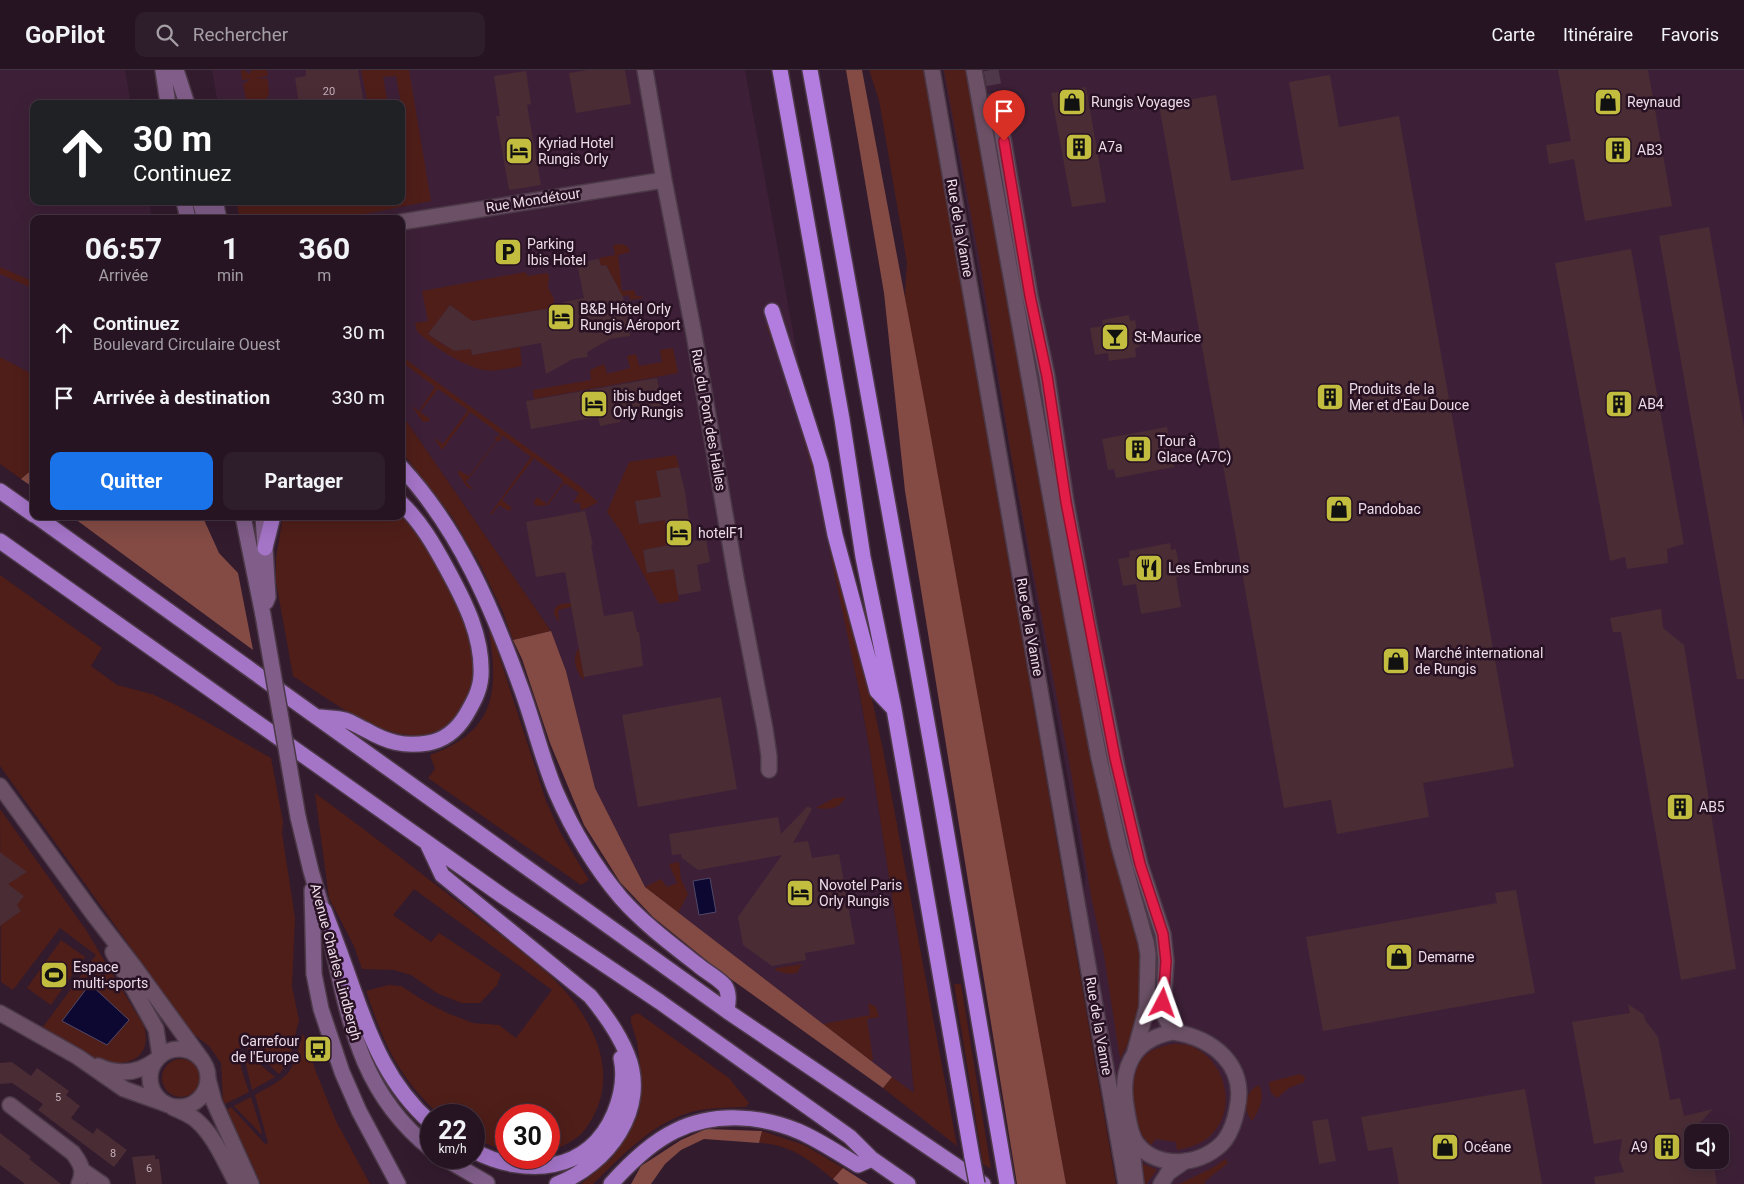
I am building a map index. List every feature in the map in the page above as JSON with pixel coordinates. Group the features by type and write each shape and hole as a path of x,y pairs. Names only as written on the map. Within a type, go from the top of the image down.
{"highway":[{"path":"780,70 840,409 863,557 894,708 977,1184"},
{"path":"810,70 941,800 1007,1182"},
{"path":"772,311 821,464 835,535 877,691 894,708"},
{"path":"405,473 444,522 481,588 519,682 555,791 575,833 601,874 639,916 684,955 724,985 728,998 728,1012"},
{"path":"0,491 30,512"},
{"path":"318,717 347,720 380,738 405,745 428,743 445,739 461,723 475,700 481,678 480,653 474,626 433,543 405,507"},
{"path":"41,520 728,1012 982,1184"},
{"path":"265,548 272,520"},
{"path":"0,541 504,897 660,1002 842,1131 872,1160 908,1184"},
{"path":"426,842 442,875 590,996 607,1017 627,1054 633,1081 633,1094 627,1119 603,1155 571,1179 557,1184"},
{"path":"324,910 370,1037 388,1072 420,1113"},
{"path":"485,1155 499,1161 533,1168 560,1164 583,1153 603,1134 618,1105 622,1062 616,1032"},
{"path":"611,1184 642,1153 667,1136 694,1124 712,1120 744,1118 778,1124 814,1138 858,1165 872,1160"}],"main road":[{"path":"163,70 168,100"},
{"path":"176,70 185,100"},
{"name":"Avenue Charles Lindbergh","path":"244,520 263,615 298,817 311,871 324,910 345,1003 365,1064 376,1086 392,1111 420,1140"},
{"name":"Avenue Charles Lindbergh","path":"263,520 268,597 263,615"},
{"name":"Avenue Charles Lindbergh","path":"311,871 314,974 321,1009 342,1072 359,1111 398,1184"},
{"path":"462,1169 486,1184"}],"street":[{"name":"Rue du Pont des Halles","path":"645,70 765,729 769,770"},
{"name":"Rue de la Vanne","path":"932,70 1126,1184"},
{"path":"974,70 1099,758 1119,846 1148,954 1147,1007 1134,1055 1127,1070 1124,1087 1136,1184"},
{"path":"997,102 1030,296 1047,376 1066,502 1092,644 1119,777 1138,854 1163,934 1166,961 1163,1013 1173,1032"},
{"name":"Rue Mondétour","path":"405,221 664,180"},
{"path":"0,786 202,1060 207,1069 214,1102 251,1184"},
{"path":"94,916 156,1029 158,1058 150,1073 151,1088 159,1100 195,1119 200,1124 214,1142 237,1184"},
{"path":"0,1012 78,1057 124,1089 168,1105 184,1107 196,1102 204,1092 208,1079"},
{"path":"1130,1129 1136,1143 1152,1155 1169,1161 1194,1160 1212,1152 1228,1136 1234,1122 1239,1101 1238,1084 1228,1061 1212,1045 1194,1037 1173,1032 1153,1038 1140,1047 1134,1055"},
{"path":"78,1057 103,1068 121,1072 143,1068 170,1050 182,1049 193,1052 202,1060"},
{"path":"10,1105 73,1153 79,1160 81,1178 102,1184"},
{"path":"1161,1184 1168,1173 1185,1161"}],"shaded area":[{"path":"0,70 125,70 130,100 30,100 30,205 150,205 151,215 30,215 30,373 0,357"},
{"path":"212,70 745,70 870,752 902,962 914,1094 645,887 595,788 566,671 551,631 405,421 405,215 278,215 366,205 405,205 405,100 217,100"},
{"path":"241,70 249,74 252,70 267,70 268,76 256,78 268,79 269,94 266,100 246,99 243,84 251,79 242,80"},
{"path":"361,70 409,70 431,201 359,215 239,215 237,205 405,205 405,100 400,100 396,76 383,77 387,100 367,100"},
{"path":"846,70 862,70 925,404 1066,1184 1017,1184 905,491 884,293"},
{"path":"869,70 924,70 1116,1184 1066,1184 904,307 907,263 879,100"},
{"name":"Marché international de Rungis","path":"943,70 1744,70 1744,1184 1131,1184 1083,911 1085,875"},
{"path":"944,70 966,70 1140,946 1142,977 1140,1004 1133,1031 1120,1059 1104,955 1091,896 1071,772 1012,460 979,258"},
{"path":"622,244 628,247 630,252 618,255 622,291 634,290 636,296 642,296 642,298 630,300 629,295 622,296 606,265 601,266 599,258 615,255 613,245"},
{"path":"0,267 30,280 30,287 0,274"},
{"path":"525,272 528,276 547,273 549,275 548,288 554,299 553,308 466,322 466,317 450,305 428,334 447,347 458,333 462,350 469,349 469,341 472,355 520,347 522,366 503,370 484,370 467,365 430,343 417,331 415,323 428,321 422,291"},
{"path":"766,325 771,326 812,453 857,630 883,750 957,1146 883,1088 892,1077 914,1093 902,962 870,752 859,690 814,476 788,385"},
{"path":"673,348 678,373 534,399 533,390 591,380 590,370 604,364 607,374 630,368 627,356 636,354 639,366 662,362 660,350"},
{"path":"0,357 30,373 30,471 21,479 0,464"},
{"path":"405,359 581,487 598,502 581,510 580,503 573,503 579,493 564,483 548,505 535,505 534,502 537,497 547,504 563,482 562,479 534,458 502,500 512,508 509,511 499,505 491,515 531,457 502,435 500,441 497,441 466,482 474,490 467,487 458,470 469,476 496,441 495,437 498,437 500,434 470,412 442,450 434,438 443,444 468,410 438,389 420,412 430,419 427,422 422,421 412,406 419,411 435,387 406,365 405,366"},
{"path":"405,421 551,631 513,640 503,612 480,564 451,515 405,456"},
{"path":"676,455 679,467 656,471 661,497 635,502 639,524 665,520 669,545 643,550 648,573 674,569 679,601 659,604 621,532 607,512 629,462"},
{"path":"30,471 30,485 21,479"},
{"path":"76,520 205,520 219,553 238,573 253,650"},
{"path":"282,520 404,520 432,557 455,601 468,634 472,652 472,686 466,702 456,717 446,726 428,734 408,735 393,732 378,727 348,712 293,676 276,582 276,558"},
{"path":"0,575 102,648 91,666 117,685 152,694 178,706 271,758 283,822 282,833 295,918 292,986 299,1020 290,1056 287,1064 279,1074 265,1061 241,1044 239,1049 240,1061 249,1092 225,1104 223,1100 221,1063 209,1046 195,1035 184,1021 0,766"},
{"path":"571,603 571,607 558,610 559,623 554,614 555,608 560,604"},
{"path":"487,618 546,801 560,832 589,880 581,885 428,778 435,769 430,755 454,744 471,732 483,718 490,702 493,664"},
{"path":"551,631 566,671 595,788 645,887 892,1077 883,1088 721,972 653,917 620,882 584,825 550,743 522,659 513,640"},
{"path":"579,648 584,680 579,673 575,660"},
{"path":"315,793 530,958 554,979 574,1002 597,1042 603,1071 603,1086 600,1100 591,1121 579,1136 560,1147 560,1104 495,1104 495,1147 485,1143 485,1104 429,1104 414,1088 394,1059 379,1027 366,991 388,985 401,986 447,1013 473,1023 499,1025 516,1038 552,990 414,889 393,915 431,942 439,933 501,974 497,985 480,1003 461,1003 437,993 411,975 394,970 362,969 354,946 329,898"},
{"path":"846,797 833,808 816,808 834,798"},
{"path":"0,809 86,930 144,1026 146,1034 145,1047 133,1060 119,1063 118,1067 104,1063 43,1027 96,955 60,928 13,990 1,982"},
{"path":"679,862 681,879 688,894 678,913 645,887 661,879 667,887 677,883 669,864"},
{"path":"710,878 716,912 699,915 693,881"},
{"name":"Espace multi-sports","path":"61,940 85,957 51,1005 27,988"},
{"path":"802,964 797,973 791,974 775,970 776,968"},
{"path":"90,984 129,1020 107,1045 62,1021"},
{"path":"954,984 961,984 991,1169 983,1164"},
{"path":"868,1003 876,1007 879,1017 867,1019 873,1059 871,1061 823,1024 870,1015"},
{"path":"638,1013 729,1078 749,1103 746,1107 702,1110 674,1118 637,1143 593,1184 581,1184 612,1158 627,1137 639,1113 642,1080 637,1042 631,1022 631,1016"},
{"path":"303,1033 316,1072 336,1121 370,1184 261,1184 227,1110 231,1107 265,1144 268,1143 255,1095 277,1082 289,1072 293,1066"},
{"path":"1172,1044 1190,1046 1206,1055 1221,1075 1226,1100 1220,1124 1212,1134 1200,1143 1177,1150 1176,1142 1156,1139 1151,1145 1135,1124 1132,1108 1134,1077 1142,1060 1153,1050"},
{"path":"243,1052 245,1052 275,1077 252,1090"},
{"path":"181,1059 195,1064 200,1078 195,1092 181,1097 167,1092 162,1078 167,1064"},
{"path":"1300,1074 1305,1077 1304,1082 1289,1088 1277,1098 1271,1093 1269,1082"},
{"path":"1259,1085 1262,1099 1252,1121 1247,1111 1246,1101 1251,1091"},
{"path":"251,1097 262,1133 261,1134 234,1106"},
{"path":"706,1129 762,1131 759,1143 704,1139 681,1150 665,1164 651,1184 631,1184 641,1166 681,1140"},
{"path":"762,1131 804,1145 843,1168 833,1179 799,1154 780,1146 759,1143"},
{"path":"1225,1159 1228,1163 1204,1182 1205,1184 1179,1184 1214,1167"},
{"path":"1139,1162 1157,1170 1146,1184 1142,1184"},
{"path":"843,1168 868,1184 839,1184 833,1179"}],"building":[{"path":"306,70 358,70 363,100 298,100 295,78 306,76"},
{"path":"588,70 625,70 631,104 576,113 569,73"},
{"name":"AB3","path":"1558,70 1648,70 1672,206 1585,221 1574,159 1549,164 1546,145 1571,141"},
{"name":"Kyriad Hotel Rungis Orly","path":"526,71 531,104 527,105 541,185 509,190 496,116 500,116 494,76"},
{"name":"Produits de la Mer et d'Eau Douce","path":"1330,75 1339,127 1399,116 1514,767 1423,783 1429,817 1337,834 1331,800 1284,808 1159,105 1216,95 1231,181 1304,169 1289,82"},
{"name":"A7a","path":"1086,87 1106,202 1072,207 1051,93"},
{"path":"1709,227 1744,427 1744,679 1737,679 1659,236"},
{"name":"AB4","path":"1631,249 1684,544 1667,549 1668,563 1627,569 1625,557 1610,561 1555,263"},
{"name":"B&B Hôtel Orly Rungis Aéroport","path":"599,259 601,266 606,265 623,297 630,336 610,339 587,352 588,357 573,359 546,374 541,343 472,355 471,349 454,351 428,334 450,305 472,321 564,306 563,302 584,298 577,263"},
{"name":"St-Maurice","path":"1129,315 1130,321 1135,320 1140,347 1135,348 1136,357 1109,361 1108,353 1095,355 1090,328 1103,326 1102,320"},
{"name":"ibis budget Orly Rungis","path":"657,378 662,406 619,414 620,422 600,426 598,417 531,429 526,401"},
{"name":"Tour à Glace (A7C)","path":"1167,427 1174,467 1116,478 1114,469 1108,470 1102,439"},
{"name":"hotelF1","path":"679,467 685,492 692,541 706,539 710,562 697,565 701,591 678,595 674,569 647,573 643,550 669,545 665,520 639,524 635,501 661,497 656,471"},
{"path":"585,511 593,545 591,545 604,616 633,611 637,632 639,632 643,666 584,677 565,572 536,577 526,522"},
{"name":"Les Embruns","path":"1170,543 1171,550 1176,549 1181,576 1176,577 1181,607 1141,614 1136,584 1123,586 1118,559 1130,557 1129,551"},
{"name":"AB5","path":"1661,609 1663,628 1684,645 1736,969 1681,980 1621,632 1613,632 1610,618"},
{"path":"721,697 737,789 638,807 622,715"},
{"name":"Novotel Paris Orly Rungis","path":"808,806 812,809 793,843 808,841 812,858 839,854 855,944 805,953 806,960 772,966 743,945 738,917 782,855 698,870 682,858 681,854 672,855 669,834 778,817 781,834"},
{"path":"0,852 27,872 8,884 24,896 17,905 21,911 0,926"},
{"path":"1516,890 1535,993 1323,1031 1306,937 1497,903 1495,893"},
{"path":"1628,1004 1644,1015 1645,1020 1658,1037 1670,1100 1680,1098 1684,1116 1713,1109 1699,1124 1684,1124 1684,1169 1714,1169 1717,1184 1595,1184 1594,1177 1624,1172 1619,1159 1622,1139 1594,1144 1572,1022 1630,1013"},
{"path":"12,1062 31,1076 37,1068 69,1091 66,1095 80,1106 71,1118 93,1134 97,1128 127,1150 114,1167 38,1110 43,1104 12,1083 0,1084 0,1063"},
{"path":"1525,1089 1542,1184 1399,1184 1392,1147 1368,1151 1361,1117"},
{"path":"1328,1119 1336,1161 1319,1164 1312,1121"},
{"path":"0,1133 61,1184 25,1184 0,1165"},
{"path":"155,1155 155,1159 159,1159 162,1184 136,1184 132,1157"}],"tunnel":[{"path":"991,70 997,103"}],"place":[{"name":"Rungis Voyages","path":"1072,102"},
{"name":"Reynaud","path":"1608,102"},
{"name":"A7a","path":"1079,147"},
{"name":"AB3","path":"1618,150"},
{"name":"Kyriad Hotel Rungis Orly","path":"519,151"},
{"name":"Parking Ibis Hotel","path":"508,252"},
{"name":"B&B Hôtel Orly Rungis Aéroport","path":"561,317"},
{"name":"St-Maurice","path":"1115,337"},
{"name":"Produits de la Mer et d'Eau Douce","path":"1330,397"},
{"name":"ibis budget Orly Rungis","path":"594,404"},
{"name":"AB4","path":"1619,404"},
{"name":"Tour à Glace (A7C)","path":"1138,449"},
{"name":"Pandobac","path":"1339,509"},
{"name":"hotelF1","path":"679,533"},
{"name":"Les Embruns","path":"1149,568"},
{"name":"Marché international de Rungis","path":"1396,661"},
{"name":"AB5","path":"1680,807"},
{"name":"Novotel Paris Orly Rungis","path":"800,893"},
{"name":"Demarne","path":"1399,957"},
{"name":"Espace multi-sports","path":"54,975"},
{"name":"Carrefour de l'Europe","path":"318,1049"},
{"name":"Océane","path":"1445,1147"},
{"name":"A9","path":"1667,1147"}],"route":[{"path":"1004,141 1030,296 1047,376 1066,502 1115,758 1140,864 1163,934 1166,961 1163,1003"}]}
